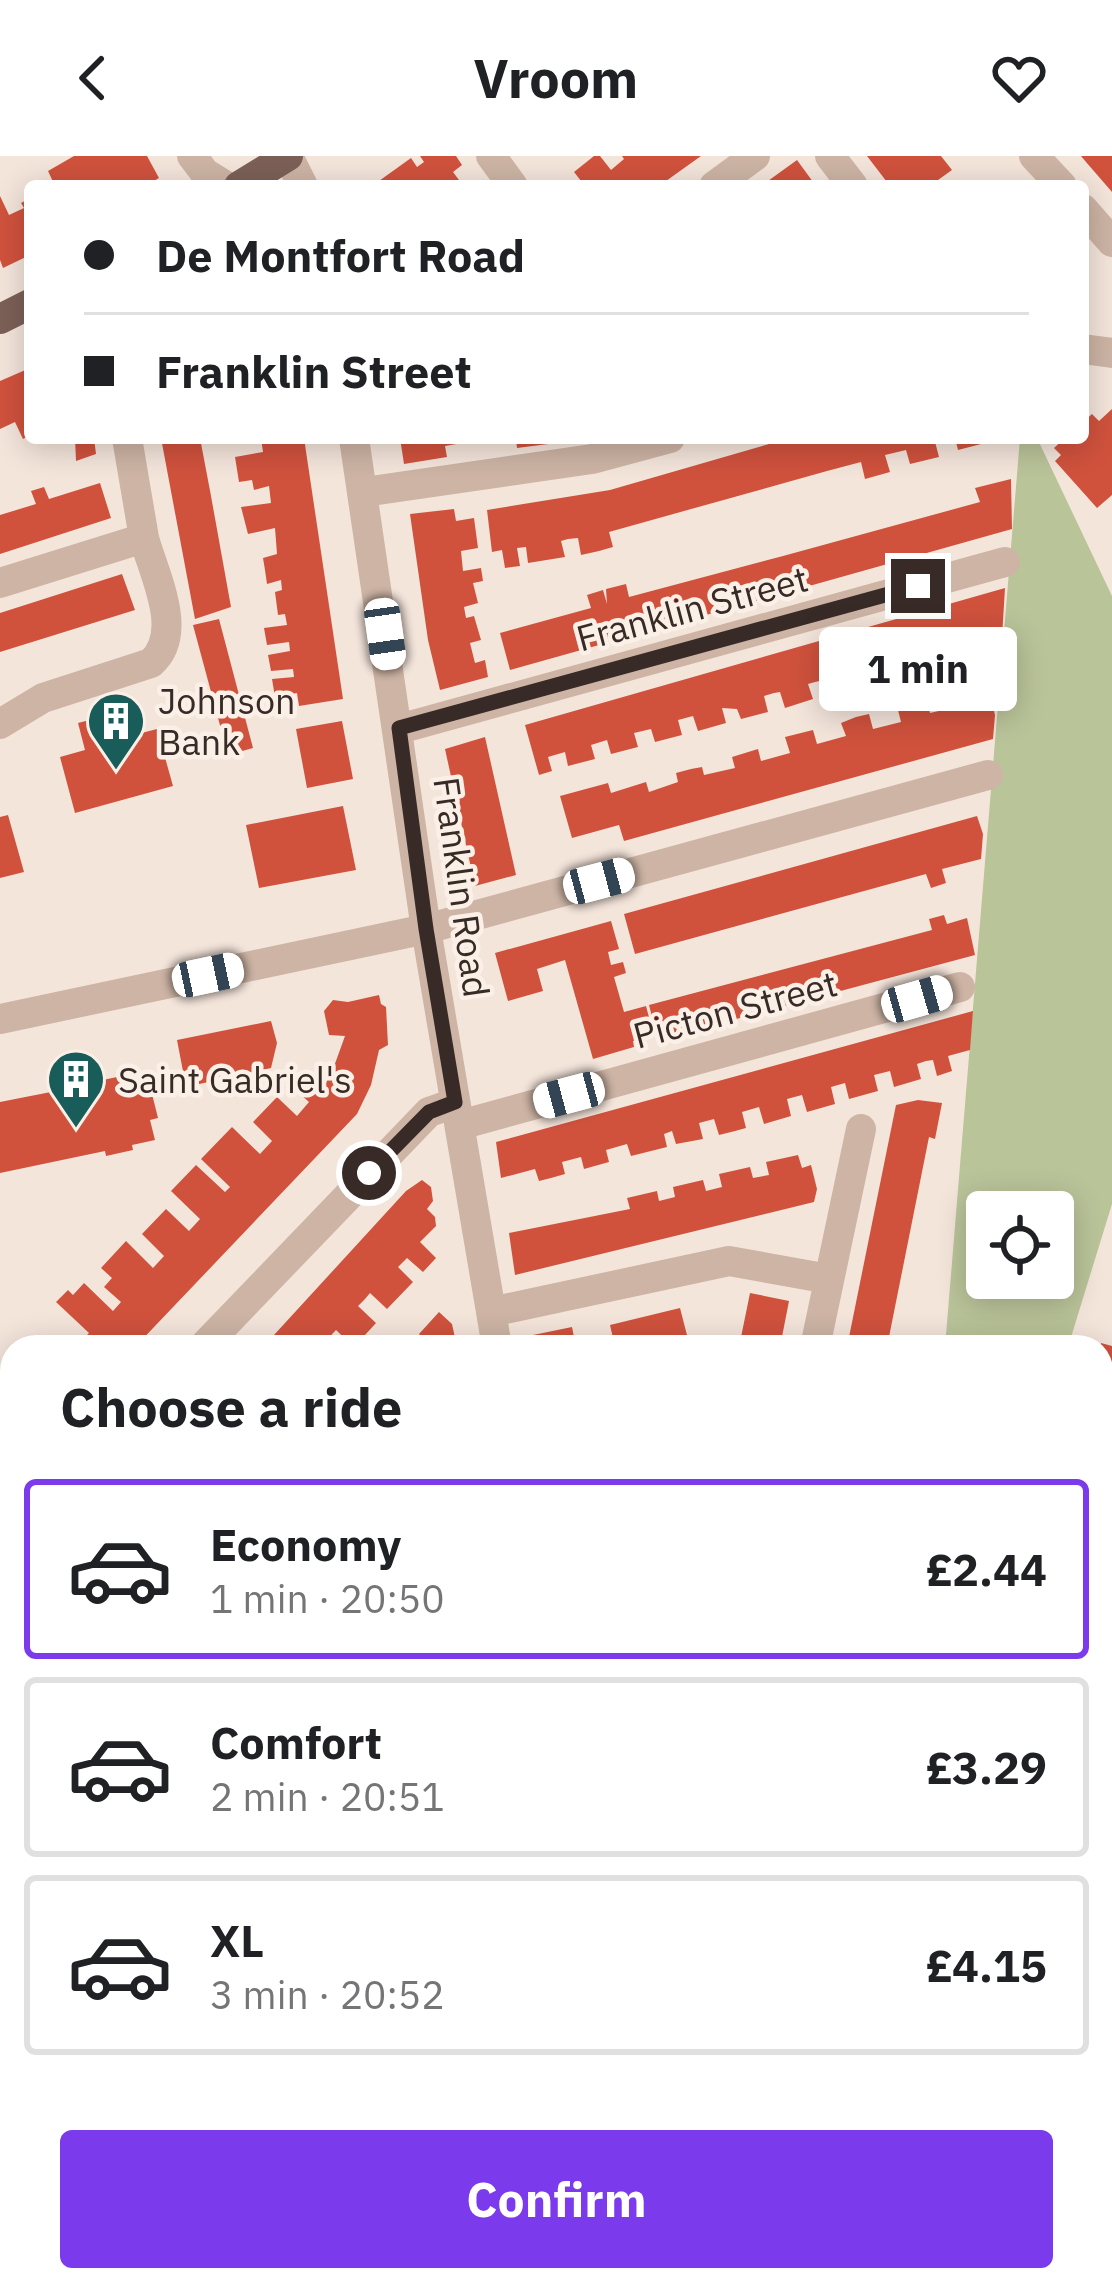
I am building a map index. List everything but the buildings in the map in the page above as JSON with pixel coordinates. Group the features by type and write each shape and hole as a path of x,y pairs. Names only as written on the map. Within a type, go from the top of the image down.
{"main road":[{"path":"249,180 288,156"}],"street":[{"path":"192,156 217,180"},
{"path":"722,180 755,156"},
{"path":"830,156 848,180"},
{"path":"1034,156 1056,180"},
{"path":"1089,216 1112,242"},
{"path":"0,724 43,698 151,663 164,648 168,627 144,538 128,444"},
{"name":"Franklin Road","path":"355,444 426,929 495,1335"},
{"path":"364,492 623,444"},
{"path":"0,583 144,538"},
{"name":"Franklin Street","path":"399,728 1005,562"},
{"path":"0,1019 426,929 988,775"},
{"name":"Picton Street","path":"214,1335 429,1112 458,1114 960,987"},
{"path":"818,1335 861,1129"},
{"path":"491,1312 729,1261 829,1280"}],"green space":[{"path":"1020,444 1040,444 1112,596 1112,1204 1072,1335 946,1335"}],"place":[{"name":"Johnson Bank","path":"116,772"},
{"name":"Saint Gabriel's","path":"76,1130"}],"route":[{"path":"369,1173 429,1112 455,1102 399,728 918,586"}]}
